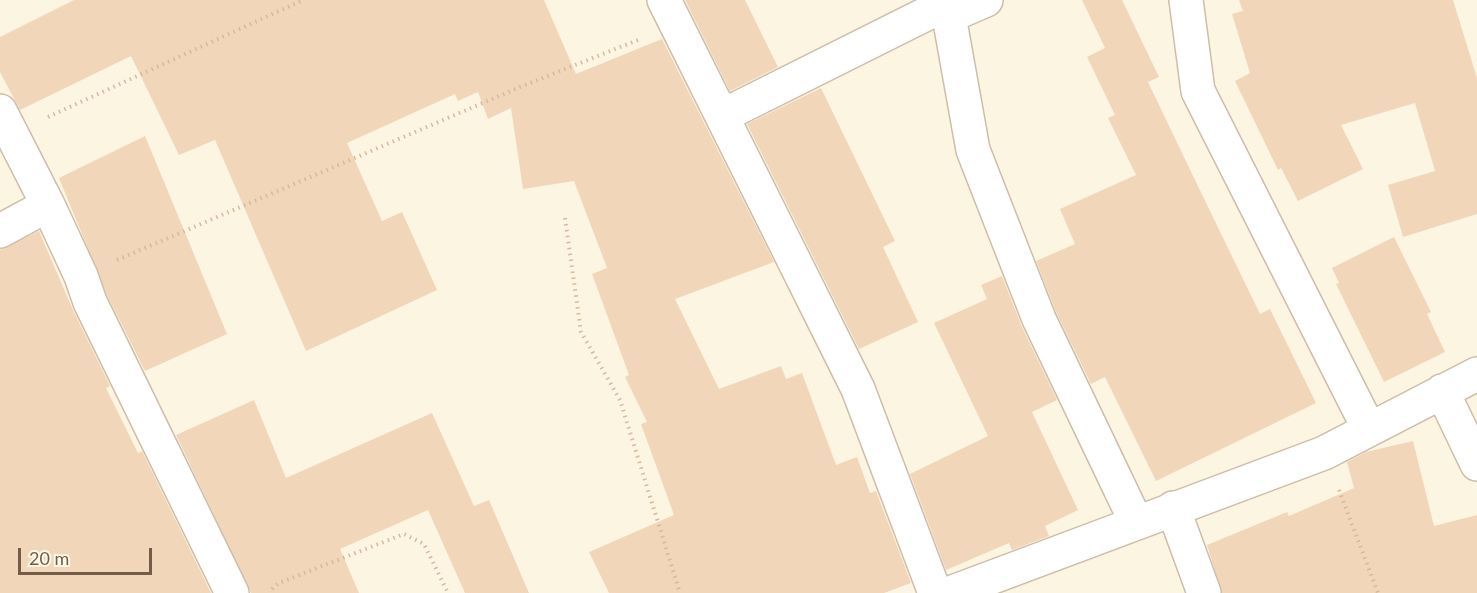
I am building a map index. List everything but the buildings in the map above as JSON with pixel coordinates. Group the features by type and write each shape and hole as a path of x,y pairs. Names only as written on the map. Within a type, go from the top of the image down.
{"street":[{"path":"722,116 945,7 986,0"},
{"path":"1186,0 1198,91 1369,429"},
{"path":"945,7 973,150 1039,319 1136,522"},
{"path":"670,13 858,389 935,593"},
{"path":"6,122 48,205 81,276 90,302 232,593"},
{"path":"0,231 48,205"},
{"path":"950,593 1324,453 1477,374"},
{"path":"1442,391 1477,464"},
{"path":"1173,508 1204,593"}],"path":[{"path":"6,122 303,0"},
{"path":"81,276 520,87 670,13"},
{"path":"564,218 581,332 620,400 680,593"},
{"path":"1324,453 1378,593"},
{"path":"268,593 279,583 404,534 424,544 448,593"}]}
